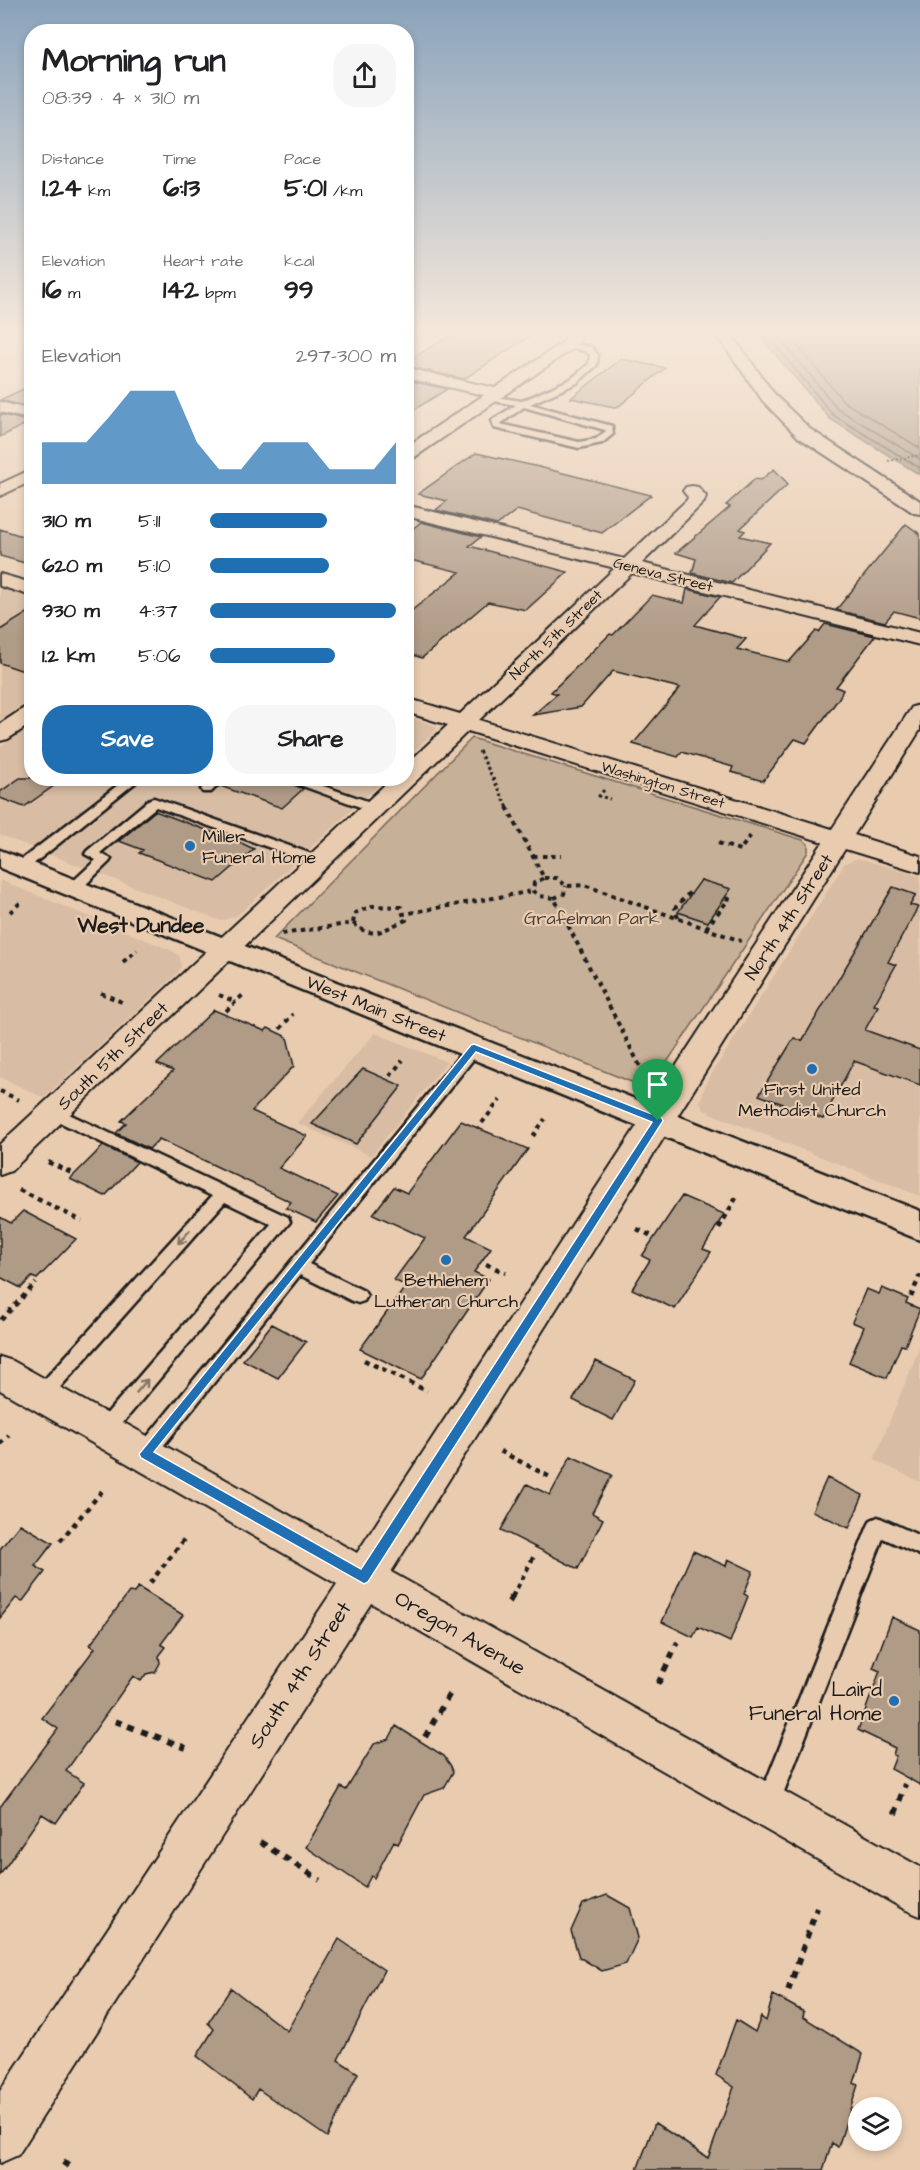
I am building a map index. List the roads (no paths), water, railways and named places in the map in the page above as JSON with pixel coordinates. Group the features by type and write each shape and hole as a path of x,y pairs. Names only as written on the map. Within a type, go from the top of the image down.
{"main road":[{"name":"West Main Street","path":"11,862 920,1226"}],"street":[{"path":"414,450 435,435"},
{"path":"807,435 920,509"},
{"path":"0,491 24,478"},
{"name":"North 5th Street","path":"414,771 696,502 697,496 692,491"},
{"name":"Geneva Street","path":"414,512 920,639"},
{"path":"0,580 24,588"},
{"name":"Washington Street","path":"414,707 920,864"},
{"name":"North 4th Street","path":"658,1121 920,712"},
{"path":"3,730 24,718"},
{"name":"North 5th Street","path":"226,949 398,786"},
{"name":"South 5th Street","path":"0,1164 226,949"},
{"name":"South 4th Street","path":"0,2138 658,1121"},
{"name":"Oregon Avenue","path":"0,1372 920,1893"}],"lane":[{"path":"537,435 579,445 599,441 606,435"},
{"path":"11,862 123,786"},
{"path":"207,789 210,786"},
{"path":"310,786 375,808"},
{"path":"75,888 105,859 92,854 154,802 319,861"},
{"path":"146,1454 474,1047"},
{"path":"54,1113 282,1222 104,1431"},
{"path":"41,1396 223,1194"},
{"path":"298,1267 358,1296"},
{"path":"766,1807 878,1526 920,1546"}],"water":[{"path":"856,435 920,435 920,475"}],"place":[{"name":"Miller Funeral Home","path":"190,846"},
{"name":"First United Methodist Church","path":"812,1069"},
{"name":"Bethlehem Lutheran Church","path":"446,1260"},
{"name":"Laird Funeral Home","path":"894,1701"}],"district":[{"name":"West Dundee","path":"141,925"}],"park label":[{"name":"Grafelman Park","path":"592,918"}]}
